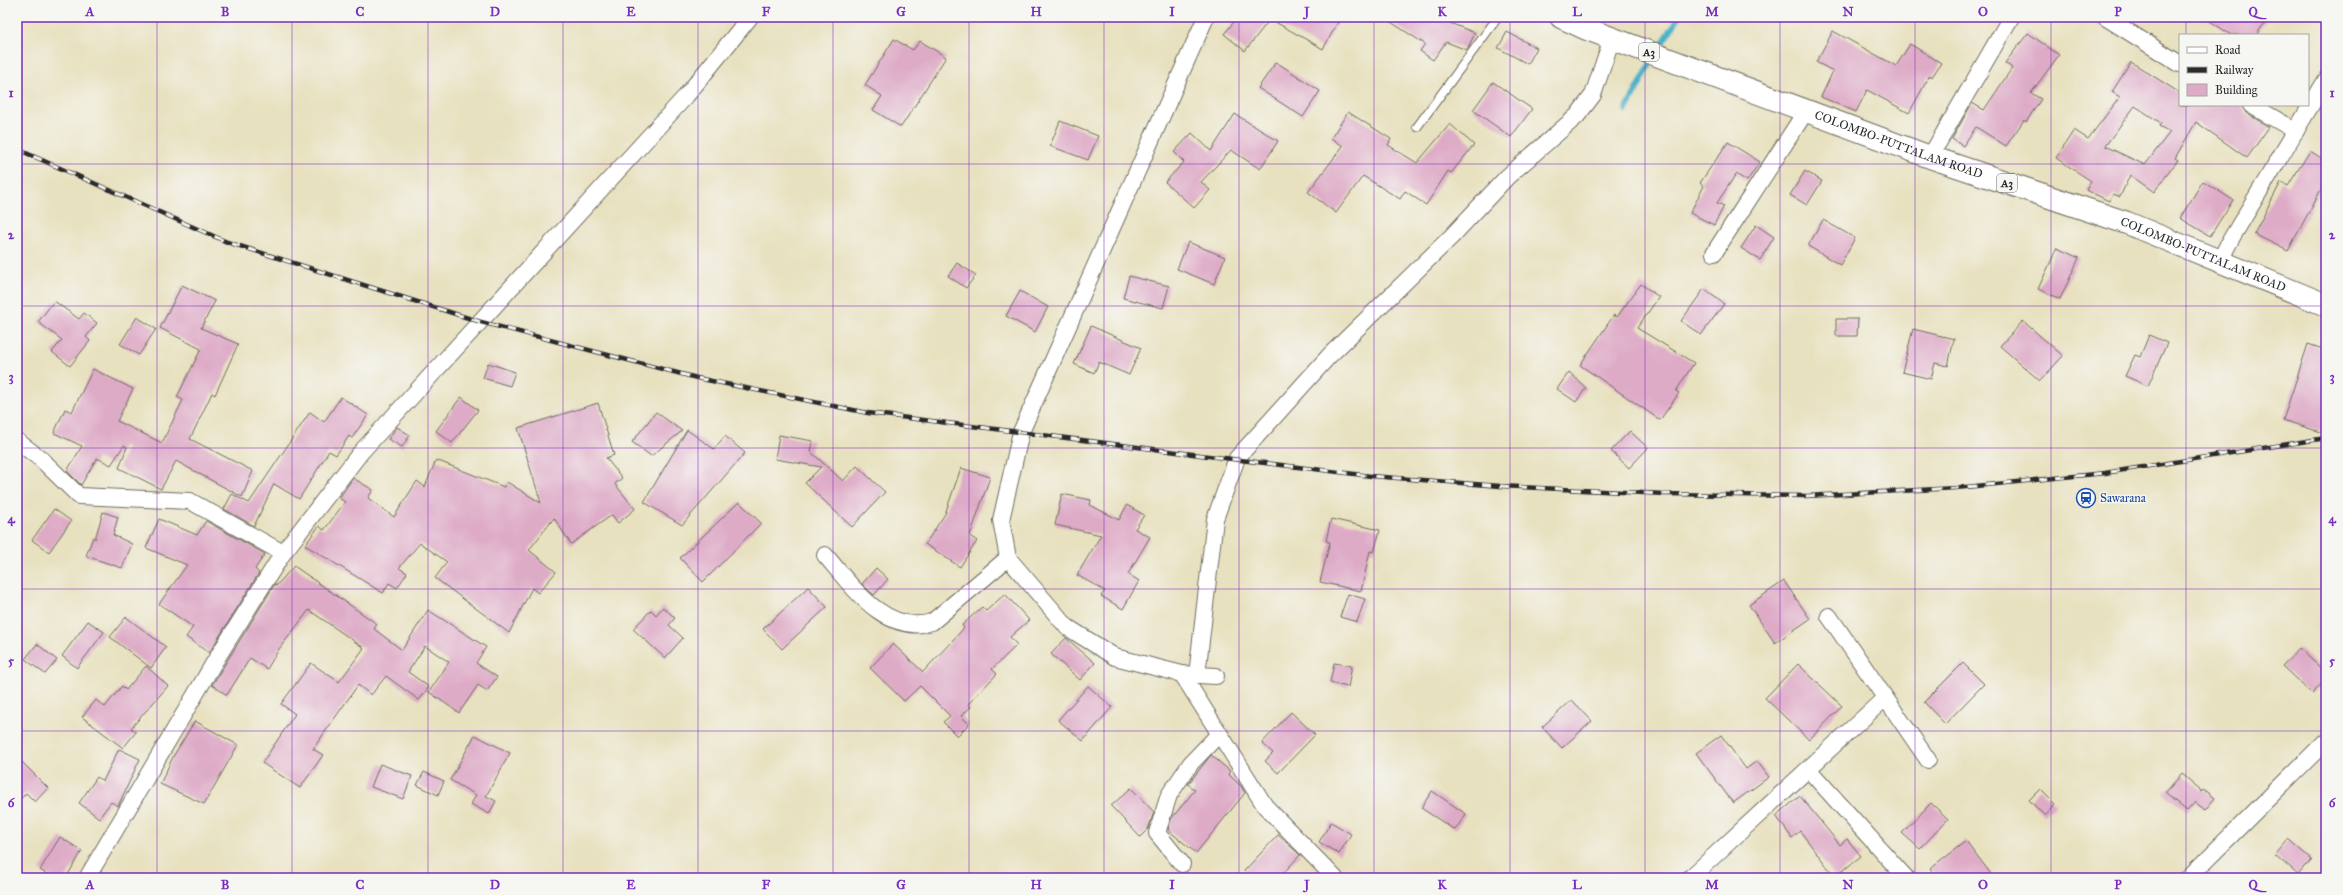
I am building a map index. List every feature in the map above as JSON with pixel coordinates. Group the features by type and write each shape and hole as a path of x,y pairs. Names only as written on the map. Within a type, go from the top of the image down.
{"highway":[{"name":"COLOMBO-PUTTALAM ROAD","path":"1561,17 1612,38 1930,157 2127,223 2220,260 2326,305"}],"street":[{"path":"87,878 215,661 283,553 361,452 686,96 750,17"},
{"path":"1206,17 1020,432 1001,520 1008,558 1067,627 1115,657 1190,674 1216,676"},
{"path":"1930,157 2011,17"},
{"path":"2105,17 2179,63"},
{"path":"1335,878 1265,806 1220,734 1190,674 1215,519 1237,458 1329,356 1451,237 1507,177 1577,116 1593,96 1612,38"},
{"path":"2220,260 2326,80"},
{"path":"2253,106 2296,131"},
{"path":"1714,253 1806,110"},
{"path":"17,441 41,459 79,496 190,501 283,553"},
{"path":"825,555 848,582 882,614 897,622 921,625 932,622 1008,558"},
{"path":"1830,616 1928,760"},
{"path":"1690,878 1809,770 1885,698"},
{"path":"1182,864 1157,833 1169,796 1191,763 1220,734"},
{"path":"2188,878 2326,741"},
{"path":"1809,770 1900,876"}],"lane":[{"path":"1416,127 1498,17"}],"building":[{"path":"1238,17 1341,17 1323,49 1270,19 1245,51 1224,34"},
{"path":"1383,17 1435,17 1475,33 1467,50 1446,42 1433,60 1420,51 1425,44"},
{"path":"2204,17 2269,17 2257,34 2230,34"},
{"path":"1833,31 1896,66 1910,44 1941,63 1932,77 1930,75 1909,113 1867,90 1856,112 1821,97 1833,71 1816,62"},
{"path":"1507,32 1537,48 1528,64 1498,48"},
{"path":"2028,33 2059,55 2031,93 2041,99 2026,122 2024,120 2006,146 1976,127 1963,146 1952,139 1972,103 1984,110 2012,68 2005,63"},
{"path":"894,39 913,50 920,41 946,57 901,127 873,110 882,96 865,85"},
{"path":"1276,62 1320,91 1303,117 1258,88"},
{"path":"2131,62 2179,92 2179,106 2242,106 2246,113 2269,127 2247,158 2196,122 2175,158 2178,160 2154,192 2130,175 2120,197 2113,194 2109,201 2086,190 2091,181 2056,158 2074,130 2088,139 2120,97 2112,92","holes":["2135,106 2161,123 2159,126 2170,132 2145,165 2105,146"]},
{"path":"1493,82 1532,109 1511,137 1473,110"},
{"path":"1348,112 1391,139 1388,145 1417,163 1450,124 1474,145 1451,173 1448,171 1426,205 1405,191 1400,199 1363,176 1336,213 1308,192 1343,146 1331,138"},
{"path":"1235,114 1278,141 1260,169 1231,150 1201,182 1210,190 1194,208 1165,182 1184,162 1174,152 1192,133 1211,151"},
{"path":"1060,121 1098,136 1088,160 1050,146"},
{"path":"1728,142 1760,162 1747,181 1736,174 1717,203 1724,206 1714,225 1690,213 1704,186 1700,183"},
{"path":"2310,151 2326,161 2326,180 2288,251 2254,234 2281,182 2288,186"},
{"path":"1805,171 1822,181 1807,205 1790,195"},
{"path":"2203,181 2233,200 2210,236 2180,218"},
{"path":"1823,220 1855,238 1840,265 1808,246"},
{"path":"1756,225 1774,237 1760,260 1741,248"},
{"path":"1188,242 1225,257 1214,284 1177,269"},
{"path":"2057,248 2079,258 2060,299 2038,289"},
{"path":"957,263 976,275 966,288 948,276"},
{"path":"1129,276 1169,286 1163,308 1123,298"},
{"path":"1641,284 1659,297 1637,328 1694,363 1676,391 1679,393 1660,420 1580,365 1614,315 1617,317"},
{"path":"182,285 215,301 201,328 238,344 215,395 212,393 190,439 253,471 242,497 176,461 161,489 119,468 127,447 124,445 111,465 97,458 81,485 67,471 82,446 54,433 65,409 72,412 93,369 133,389 117,421 162,443 183,400 177,397 201,349 160,328"},
{"path":"1704,289 1724,304 1701,335 1681,321"},
{"path":"1020,291 1048,307 1035,332 1006,316"},
{"path":"54,301 79,319 84,313 97,323 86,337 90,341 70,366 52,352 62,340 38,322"},
{"path":"137,317 156,329 139,355 120,344"},
{"path":"1836,319 1858,319 1857,336 1836,336"},
{"path":"2023,321 2063,356 2040,381 2000,346"},
{"path":"1091,326 1141,348 1129,375 1099,362 1094,373 1074,364"},
{"path":"1913,329 1954,339 1948,366 1935,363 1931,379 1902,372"},
{"path":"2149,335 2167,343 2148,386 2125,376 2135,355 2140,357"},
{"path":"2308,344 2326,350 2326,423 2323,433 2283,420"},
{"path":"488,363 515,372 510,386 483,378"},
{"path":"1569,372 1586,388 1576,402 1557,389"},
{"path":"341,397 368,415 352,438 349,436 336,455 329,451 299,499 274,484 254,526 224,509 232,494 249,503 310,412 324,422"},
{"path":"461,397 478,410 452,443 436,431"},
{"path":"598,403 614,455 606,458 622,478 615,484 635,509 618,523 612,515 571,544 554,518 529,550 556,572 538,593 532,588 509,633 435,578 447,562 420,543 399,568 407,573 397,588 389,583 383,593 305,545 319,526 324,530 345,502 339,498 353,478 373,490 368,498 394,517 417,481 425,487 436,460 504,487 507,482 541,503 518,428"},
{"path":"656,412 682,431 651,456 632,442"},
{"path":"397,427 410,435 402,447 388,439"},
{"path":"687,430 714,449 725,436 745,453 682,525 644,502"},
{"path":"1630,431 1648,448 1629,468 1611,451"},
{"path":"779,435 813,441 811,452 843,481 857,466 885,492 852,527 805,483 821,467 775,459"},
{"path":"961,468 990,477 970,536 977,541 960,567 925,544 945,514"},
{"path":"1062,494 1091,500 1090,505 1119,520 1127,505 1144,515 1135,529 1150,537 1128,574 1139,581 1123,609 1101,596 1105,591 1077,575 1101,535 1055,525"},
{"path":"739,502 761,523 703,582 680,558"},
{"path":"54,509 71,521 49,552 32,540"},
{"path":"103,512 118,517 113,535 132,544 122,568 86,556 93,537 95,539"},
{"path":"159,519 197,535 206,521 265,554 255,569 259,573 209,653 186,637 193,627 159,604 187,565 146,548"},
{"path":"1331,519 1380,530 1374,552 1370,551 1361,591 1320,582 1330,542 1326,541"},
{"path":"294,566 377,624 374,629 402,650 428,610 486,647 476,663 497,677 487,691 478,685 459,713 429,692 449,662 425,646 408,672 429,687 419,700 386,676 371,695 358,685 313,749 323,755 300,788 262,763 295,714 281,704 311,663 339,682 364,648 309,610 279,649 267,669 250,658 227,695 212,685 275,584 276,586"},
{"path":"876,568 888,579 874,595 862,584"},
{"path":"1784,581 1810,619 1775,643 1749,605"},
{"path":"808,587 827,607 782,649 763,629"},
{"path":"1005,594 1029,620 1010,637 1017,645 992,669 997,674 968,704 971,707 961,716 969,724 957,736 943,722 950,716 920,686 904,701 870,668 893,644 923,672 964,628 962,625 982,607 986,611"},
{"path":"1348,594 1365,599 1357,622 1340,617"},
{"path":"663,607 675,618 669,625 683,638 665,658 633,629 651,610 656,615"},
{"path":"126,617 166,647 151,668 110,637"},
{"path":"88,621 104,632 77,668 62,656"},
{"path":"1066,638 1095,663 1080,680 1051,654"},
{"path":"37,644 57,660 45,674 25,659"},
{"path":"2299,648 2326,673 2326,679 2312,694 2282,666"},
{"path":"1334,663 1352,666 1348,687 1330,683"},
{"path":"1963,663 1984,684 1945,724 1924,702"},
{"path":"1798,664 1842,706 1809,740 1765,698"},
{"path":"146,666 168,686 131,728 136,732 123,748 82,717 96,700 105,707 122,686 126,690"},
{"path":"1088,686 1112,707 1083,741 1058,720"},
{"path":"1572,700 1592,721 1562,748 1542,727"},
{"path":"1291,712 1315,735 1278,773 1265,761 1273,753 1262,743"},
{"path":"195,721 238,745 204,804 160,784 174,755"},
{"path":"475,735 510,753 486,796 496,801 489,814 471,804 476,795 450,780"},
{"path":"1721,735 1746,769 1757,761 1769,777 1733,803 1696,753"},
{"path":"119,749 140,759 118,806 111,802 99,818 79,803 97,777 103,781"},
{"path":"1211,755 1230,771 1228,774 1241,786 1245,793 1196,853 1168,830 1171,819 1195,790 1188,784"},
{"path":"17,757 48,788 35,802 26,793 17,803"},
{"path":"380,764 412,776 403,799 371,787"},
{"path":"424,772 444,781 438,795 417,785"},
{"path":"2182,774 2202,791 2204,789 2215,798 2205,810 2195,802 2187,811 2165,793"},
{"path":"1131,788 1154,812 1148,829 1140,837 1111,806"},
{"path":"2040,789 2056,805 2045,816 2029,800"},
{"path":"1432,791 1466,814 1455,830 1421,808"},
{"path":"1800,796 1840,845 1847,839 1861,856 1835,877 1800,831 1792,838 1776,816"},
{"path":"1931,803 1948,819 1920,849 1902,833"},
{"path":"1331,822 1351,834 1339,854 1319,842"},
{"path":"1278,835 1300,855 1279,878 1251,878 1244,871"},
{"path":"60,837 82,851 66,878 53,878 40,870"},
{"path":"2289,839 2312,859 2298,875 2275,855"},
{"path":"1966,841 1994,878 1937,878 1930,868"}],"waterway":[{"path":"1658,50 1679,17"},
{"path":"1626,110 1653,59"}],"railway":[{"path":"17,149 227,242 481,322 697,378 868,413 1232,459 1371,476 1500,486 1665,494 1806,496 1956,488 2105,473 2326,438"}],"place":[{"name":"Sawarana","path":"2086,498"}]}
